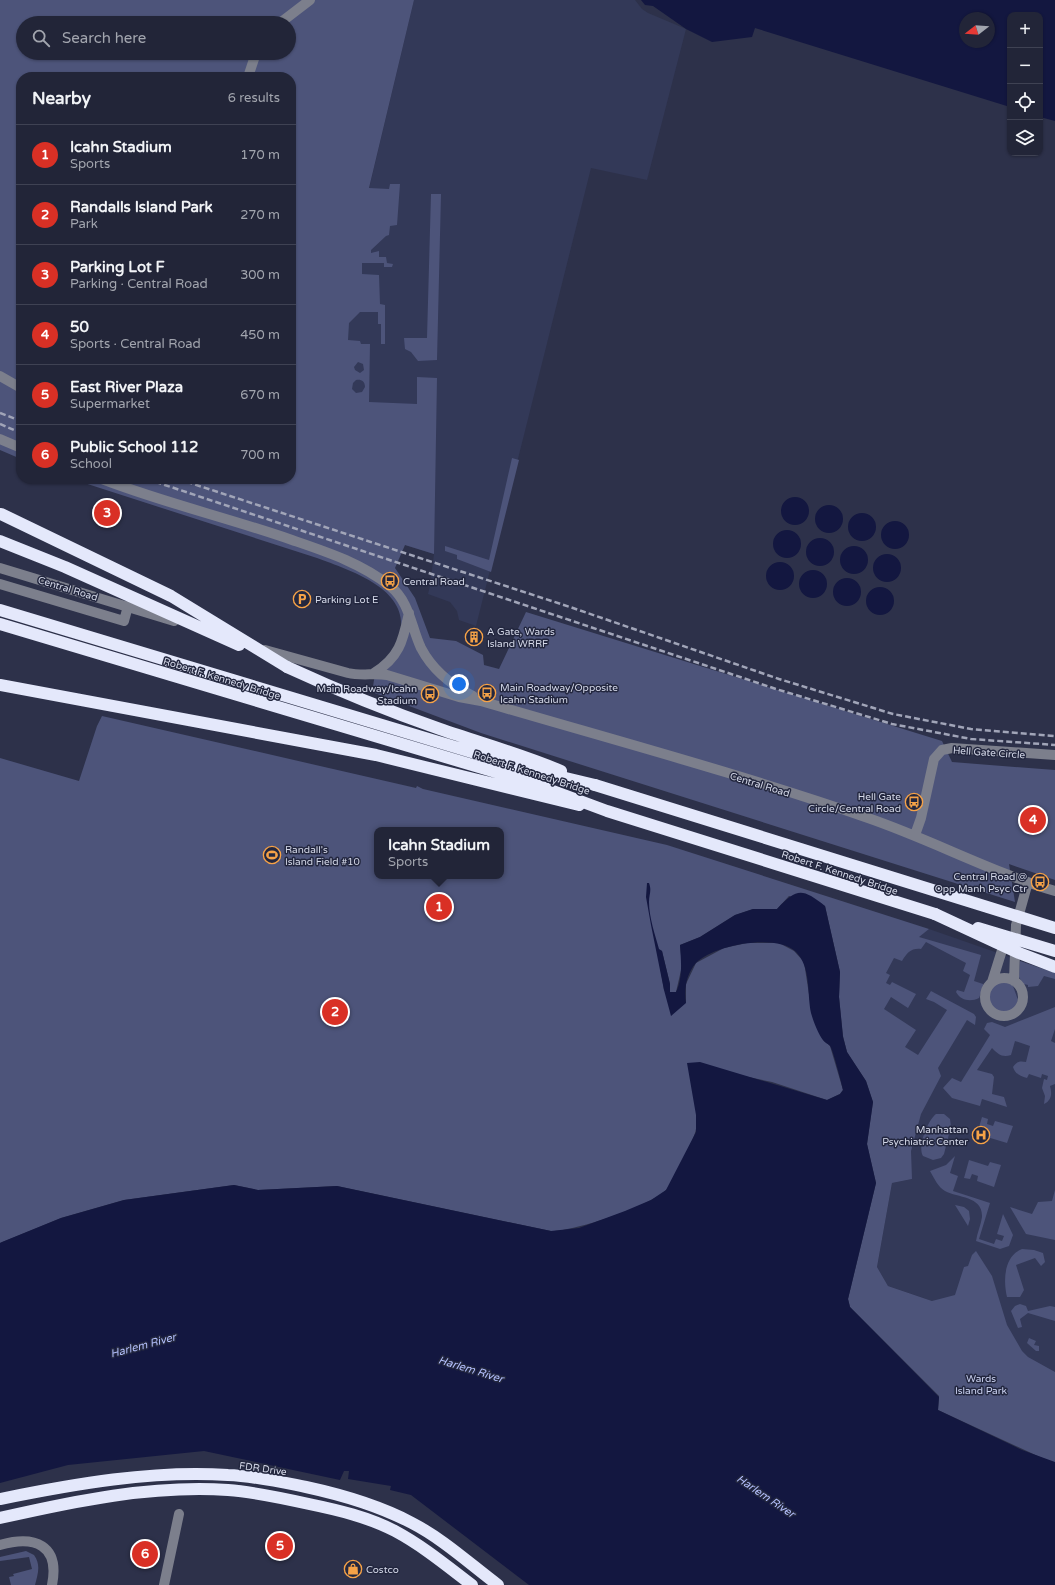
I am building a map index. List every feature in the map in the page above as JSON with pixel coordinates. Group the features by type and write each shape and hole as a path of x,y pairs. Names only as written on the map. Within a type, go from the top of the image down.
{"highway":[{"path":"1,514 171,596 288,667"},
{"path":"0,541 65,567 387,710 465,738 531,758 596,785"},
{"name":"Robert F. Kennedy Bridge","path":"0,610 528,769 596,785 1055,928"},
{"name":"Robert F. Kennedy Bridge","path":"0,624 529,782 607,811 1055,951"},
{"path":"0,685 376,755 496,784 558,802 607,811"},
{"path":"935,914 1019,954 1055,967"},
{"name":"FDR Drive","path":"1,1499 94,1483 156,1476 197,1474 260,1478 340,1494 393,1513 428,1532 498,1585"},
{"path":"0,1518 56,1505 118,1495 150,1492 212,1490 259,1494 289,1499 366,1519 394,1531 422,1547 472,1585"},
{"path":"0,1522 22,1513"},
{"path":"366,1519 459,1585"}],"street":[{"path":"289,16 310,0"},
{"path":"250,72 254,60"},
{"path":"0,376 16,385"},
{"path":"0,439 16,446"},
{"name":"Central Road","path":"115,484 137,492 245,524 350,561 392,587 409,613 420,647 432,665 453,685 481,701"},
{"name":"Central Road","path":"0,568 128,606 291,658 355,674 374,673 459,697 481,701 813,800 915,835 1028,882 1055,891"},
{"name":"Central Road","path":"0,584 124,621 128,606"},
{"path":"374,673 390,661 399,649 409,613"},
{"name":"Hell Gate Circle","path":"915,835 921,818 934,759 942,750 952,748 1055,755"},
{"path":"1014,981 1016,925 1028,882"},
{"path":"992,982 1002,978 1014,981 1020,988 1022,1000 1016,1011 1005,1016 993,1013 986,1003 986,991 992,982 1003,947 1016,925"},
{"path":"164,1585 179,1514"},
{"path":"0,1545 23,1540 37,1543 48,1553 54,1572 52,1585"}],"shaded area":[{"path":"414,0 635,0 642,9 648,13 686,29 647,180 591,168 476,626 459,620 457,611 450,602 428,594 434,554 405,545 333,340"},
{"name":"Manhattan Psychiatric Center","path":"929,929 1055,973 1055,1381 932,1301 888,1286 877,1267 892,1183 912,1179 880,1039 875,965"}],"green space":[{"path":"0,0 414,0 369,188 389,189 390,184 400,184 397,225 390,226 389,235 371,250 371,253 379,251 379,257 386,257 387,263 393,264 392,267 384,267 384,263 362,263 362,274 379,275 380,304 385,305 385,344 381,344 381,324 378,324 378,312 360,312 349,323 348,340 360,341 361,344 370,344 369,402 417,404 417,377 437,378 434,554 405,545 395,568 415,598 430,638 456,641 483,655 484,665 499,669 526,612 942,741 952,762 1055,770 1055,880 1009,864 1015,902 481,733 372,692 378,666 394,652 401,632 400,615 394,601 382,589 368,579 317,558 88,484 296,484 296,72 16,72 16,457 0,450","holes":["358,362 363,364 364,370 360,373 355,370 354,367","356,380 361,380 365,385 362,392 356,393 352,389 353,383"]},
{"path":"431,194 441,194 437,360 418,361 411,352 405,349 404,338 427,338"},
{"path":"512,458 519,460 491,572 457,559 457,555 445,551 445,546 489,560"},
{"name":"Wards Island Park","path":"102,716 416,788 417,786 423,789 667,845 929,929 919,937 981,955 974,981 983,984 983,988 979,998 973,1000 963,999 956,992 957,990 964,992 970,975 963,971 966,963 926,942 921,949 915,949 910,952 902,961 894,958 886,973 890,975 886,983 890,985 892,982 916,994 908,1008 891,997 884,1009 916,1030 905,1047 918,1055 947,1010 926,999 931,991 974,1014 976,1017 975,1025 967,1020 938,1068 941,1076 921,1114 911,1151 912,1179 892,1183 877,1267 888,1286 932,1301 955,1295 964,1267 968,1266 972,1255 976,1251 992,1276 1007,1325 1022,1351 1028,1357 1055,1372 1055,1464 938,1410 939,1396 850,1307 848,1299 876,1183 867,1144 873,1102 866,1081 847,1052 843,1036 839,997 840,972 825,906 789,896 777,909 753,909 735,915 700,937 680,945 682,966 676,992 669,992 670,984 662,951 657,949 664,990 686,1003 686,984 696,963 724,948 747,943 779,943 794,951 804,962 812,1014 823,1040 830,1046 843,1090 840,1094 827,1100 772,1082 734,1074 696,1115 696,1128 693,1139 682,1163 666,1190 645,1203 593,1223 551,1231 337,1186 258,1190 234,1185 124,1200 61,1218 0,1243 0,758 79,781 97,726"},
{"path":"1020,961 1055,973 1055,979 1044,976 1038,986 1028,987 1028,985 1024,985 1019,977"},
{"path":"1005,980 1013,986 1018,1000 1014,1010 1011,1012 1000,1012 994,1009 989,1003 990,991 994,985"},
{"path":"1055,1007 1055,1029 1051,1041 1055,1043 1055,1084 1050,1086 1051,1096 1047,1102 1044,1104 1045,1096 1042,1088 1044,1079 1047,1080 1048,1076 1042,1074 1041,1078 1029,1074 1027,1078 1015,1071 1013,1067 1014,1065 1020,1062 1026,1062 1030,1046 1015,1041 1011,1055 1000,1055 992,1048 977,1070 992,1074 994,1077 992,1094 1004,1097 1007,1107 982,1099 980,1106 952,1098 943,1088 952,1078 961,1082 990,1035 984,1029 987,1023 992,1022 1005,1027"},
{"path":"936,1114 944,1114 950,1119 951,1126 944,1154 941,1158 933,1160 923,1156 921,1146 924,1134"},
{"path":"982,1117 988,1119 987,1124 993,1126 995,1121 1013,1126 1007,1143 977,1134"},
{"path":"955,1156 950,1173 958,1176 953,1191 990,1203 979,1239 994,1244 996,1239 1002,1241 1004,1236 997,1234 1003,1214 1013,1235 1009,1246 1000,1249 976,1241 982,1217 981,1210 978,1205 974,1201 945,1191 940,1187 930,1171 946,1165"},
{"path":"969,1160 988,1166 990,1162 1001,1165 994,1187 977,1181 978,1176 972,1174 970,1179 964,1178"},
{"path":"1055,1190 1055,1240 1026,1234 1010,1207 1032,1214 1038,1202 1052,1201"},
{"path":"955,1205 964,1207 969,1211 970,1219 968,1226"},
{"path":"1022,1249 1034,1250 1043,1253 1045,1262 1041,1266 1035,1258 1016,1265 1024,1290 1020,1297 1007,1297 1005,1283 1006,1269 1008,1263 1016,1252"},
{"path":"1020,1304 1026,1306 1028,1311 1050,1306 1055,1307 1055,1321 1028,1313 1020,1319 1022,1327 1018,1328 1011,1311 1015,1306"},
{"path":"1029,1338 1036,1341 1034,1345 1039,1346 1039,1351 1036,1351 1027,1343"},
{"path":"26,1551 34,1555 38,1562 38,1573 35,1585 11,1585 9,1577 14,1576 13,1574 32,1569 29,1557 0,1561 0,1557"}],"water":[{"path":"641,0 1055,0 1055,121 1043,118 1043,12 1007,12 1007,106 755,28 752,37 712,42 686,29 653,6 645,5"},
{"path":"795,497 805,501 809,511 805,521 795,525 785,521 781,511 785,501"},
{"path":"829,505 839,509 843,519 839,529 829,533 819,529 815,519 819,509"},
{"path":"862,513 872,517 876,527 872,537 862,541 852,537 848,527 852,517"},
{"path":"895,521 905,525 909,535 905,545 895,549 885,545 881,535 885,525"},
{"path":"787,530 797,534 801,544 797,554 787,558 777,554 773,544 777,534"},
{"path":"820,538 830,542 834,552 830,562 820,566 810,562 806,552 810,542"},
{"path":"854,546 864,550 868,560 864,570 854,574 844,570 840,560 844,550"},
{"path":"887,554 897,558 901,568 897,578 887,582 877,578 873,568 877,558"},
{"path":"780,562 790,566 794,576 790,586 780,590 770,586 766,576 770,566"},
{"path":"813,570 823,574 827,584 823,594 813,598 803,594 799,584 803,574"},
{"path":"847,578 857,582 861,592 857,602 847,606 837,602 833,592 837,582"},
{"path":"880,587 890,591 894,601 890,611 880,615 870,611 866,601 870,591"},
{"name":"Harlem River","path":"647,883 649,883 650,888 649,908 651,920 659,949 662,951 670,984 670,992 676,992 680,981 680,945 700,937 735,915 753,909 777,909 795,894 800,893 811,896 825,906 840,972 839,997 843,1037 847,1052 866,1081 873,1102 867,1144 876,1183 848,1299 850,1307 939,1397 938,1410 1022,1450 1055,1462 1055,1585 529,1585 411,1495 390,1490 391,1486 348,1479 349,1471 344,1471 340,1480 204,1451 68,1465 0,1483 0,1243 2,1242 61,1218 124,1200 234,1185 258,1190 337,1186 551,1231 579,1228 651,1200 666,1190 696,1132 696,1115 687,1063 700,1062 827,1100 840,1094 843,1090 831,1049 819,1034 811,1013 808,981 804,965 796,952 787,946 760,942 745,944 716,951 705,957 696,963 690,972 685,993 686,1003 671,1016 664,990 651,925 646,897"}],"railway":[{"path":"0,413 16,419"},
{"path":"0,424 16,431"},
{"path":"162,484 776,689 892,724 971,739 1055,745"},
{"path":"193,484 570,607 779,679 893,714 971,729 1055,736"}],"place":[{"name":"Parking Lot F","path":"107,513"},
{"name":"Central Road","path":"390,581"},
{"name":"Parking Lot E","path":"302,599"},
{"name":"A Gate, Wards Island WRRF","path":"474,637"},
{"name":"Main Roadway/Opposite Icahn Stadium","path":"487,693"},
{"name":"Main Roadway/Icahn Stadium","path":"430,694"},
{"name":"Hell Gate Circle/Central Road","path":"914,802"},
{"name":"50","path":"1033,820"},
{"name":"Randall's Island Field #10","path":"272,855"},
{"name":"Central Road @ Opp Manh Psyc Ctr","path":"1040,882"},
{"name":"Icahn Stadium","path":"439,907"},
{"name":"Randalls Island Park","path":"335,1012"},
{"name":"Manhattan Psychiatric Center","path":"981,1135"},
{"name":"East River Plaza","path":"280,1546"},
{"name":"Public School 112","path":"145,1554"},
{"name":"Costco","path":"353,1569"}]}
